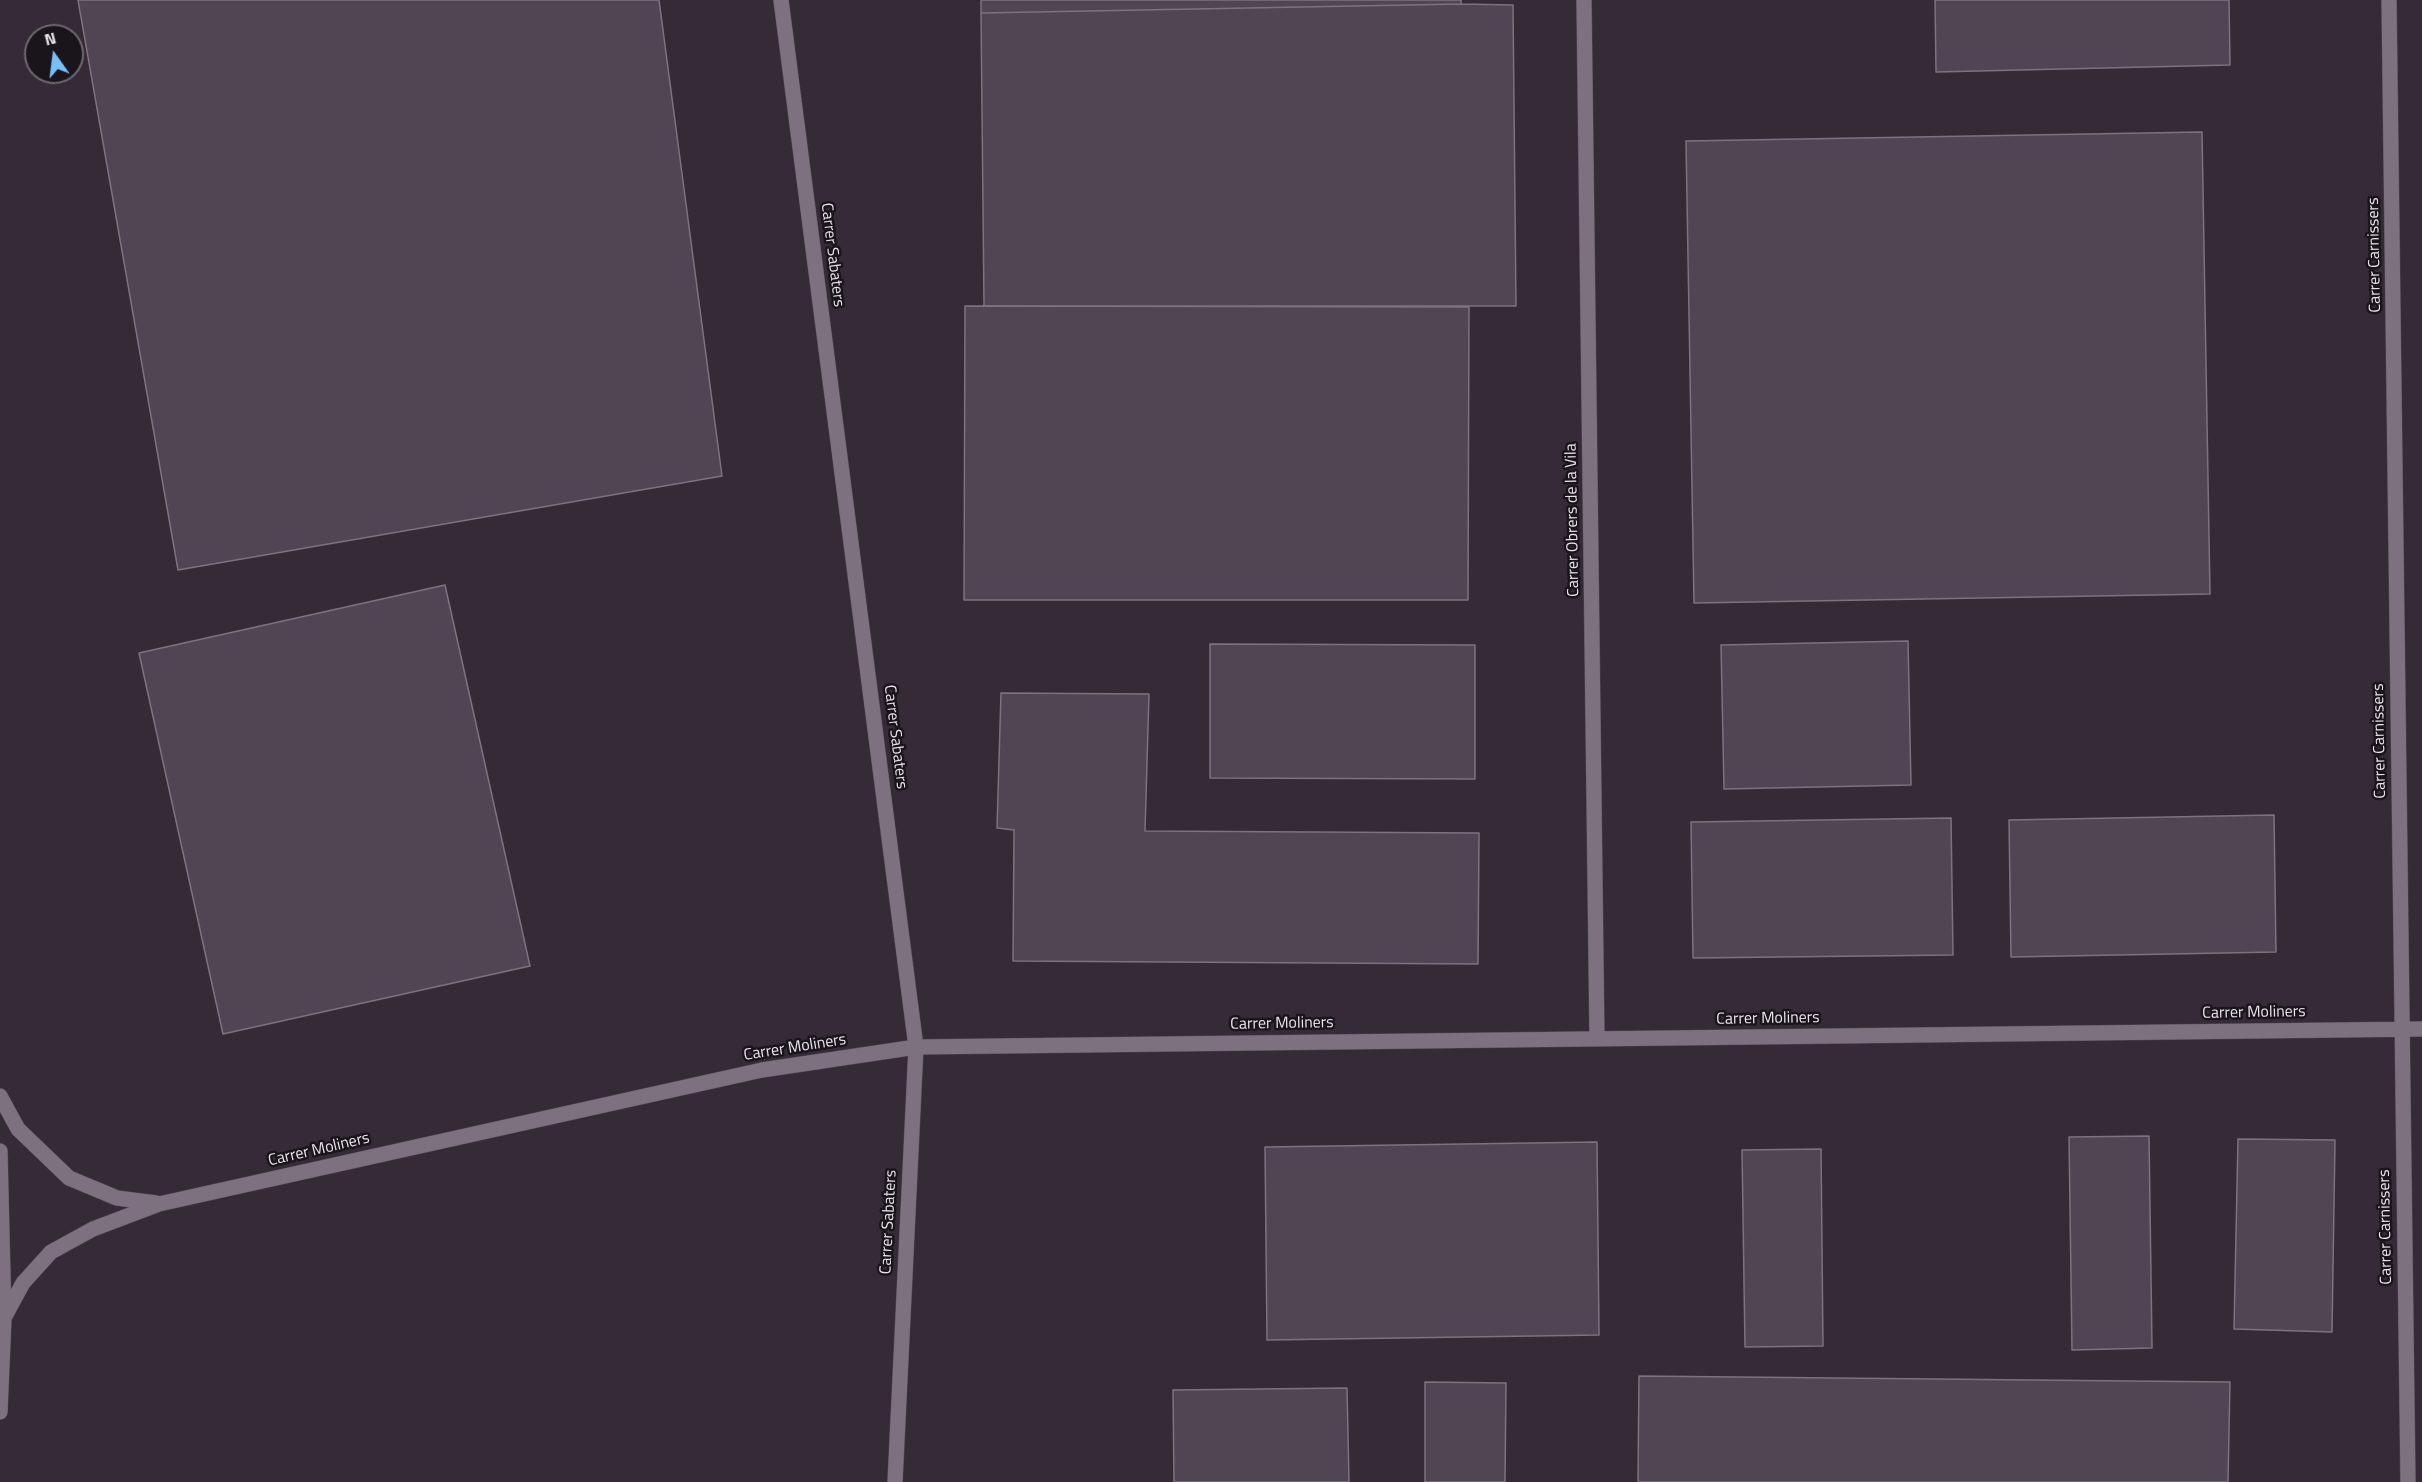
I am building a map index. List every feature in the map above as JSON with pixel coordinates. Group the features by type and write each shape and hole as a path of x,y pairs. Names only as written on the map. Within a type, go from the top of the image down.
{"street":[{"name":"Carrer Sabaters","path":"781,0 916,1047 895,1482"},
{"name":"Carrer Obrers de la Vila","path":"1584,0 1597,1039"},
{"name":"Carrer Carnissers","path":"2389,0 2408,1482"},
{"name":"Carrer Moliners","path":"4,1318 23,1283 51,1252 93,1229 159,1204 762,1070 916,1047 2422,1029"},
{"name":"Carrer Moliners","path":"0,1095 18,1129 69,1178 117,1198 159,1204"},
{"path":"0,1151 4,1318 0,1412"}],"building":[{"path":"78,0 659,0 722,476 178,570"},
{"path":"981,0 1461,0 1461,4 981,13"},
{"path":"1935,0 2229,0 2230,65 1936,72"},
{"path":"1513,5 1516,306 984,306 981,13"},
{"path":"2202,132 2210,594 1694,603 1686,141"},
{"path":"965,306 1469,307 1468,600 964,600"},
{"path":"445,585 530,966 223,1034 139,653"},
{"path":"1908,641 1911,785 1724,789 1721,645"},
{"path":"1210,644 1475,645 1475,779 1210,778"},
{"path":"1001,693 1149,694 1145,831 1479,833 1478,964 1013,961 1014,830 997,828"},
{"path":"2274,815 2276,952 2011,957 2009,820"},
{"path":"1951,818 1953,955 1693,958 1691,822"},
{"path":"2149,1136 2152,1348 2072,1350 2069,1137"},
{"path":"2238,1139 2335,1140 2332,1332 2234,1329"},
{"path":"1597,1142 1599,1335 1267,1340 1265,1147"},
{"path":"1821,1149 1823,1346 1745,1347 1742,1150"},
{"path":"1639,1376 2230,1382 2228,1482 1638,1482"},
{"path":"1425,1382 1506,1383 1505,1482 1425,1482"},
{"path":"1347,1388 1349,1482 1174,1482 1173,1390"}]}
